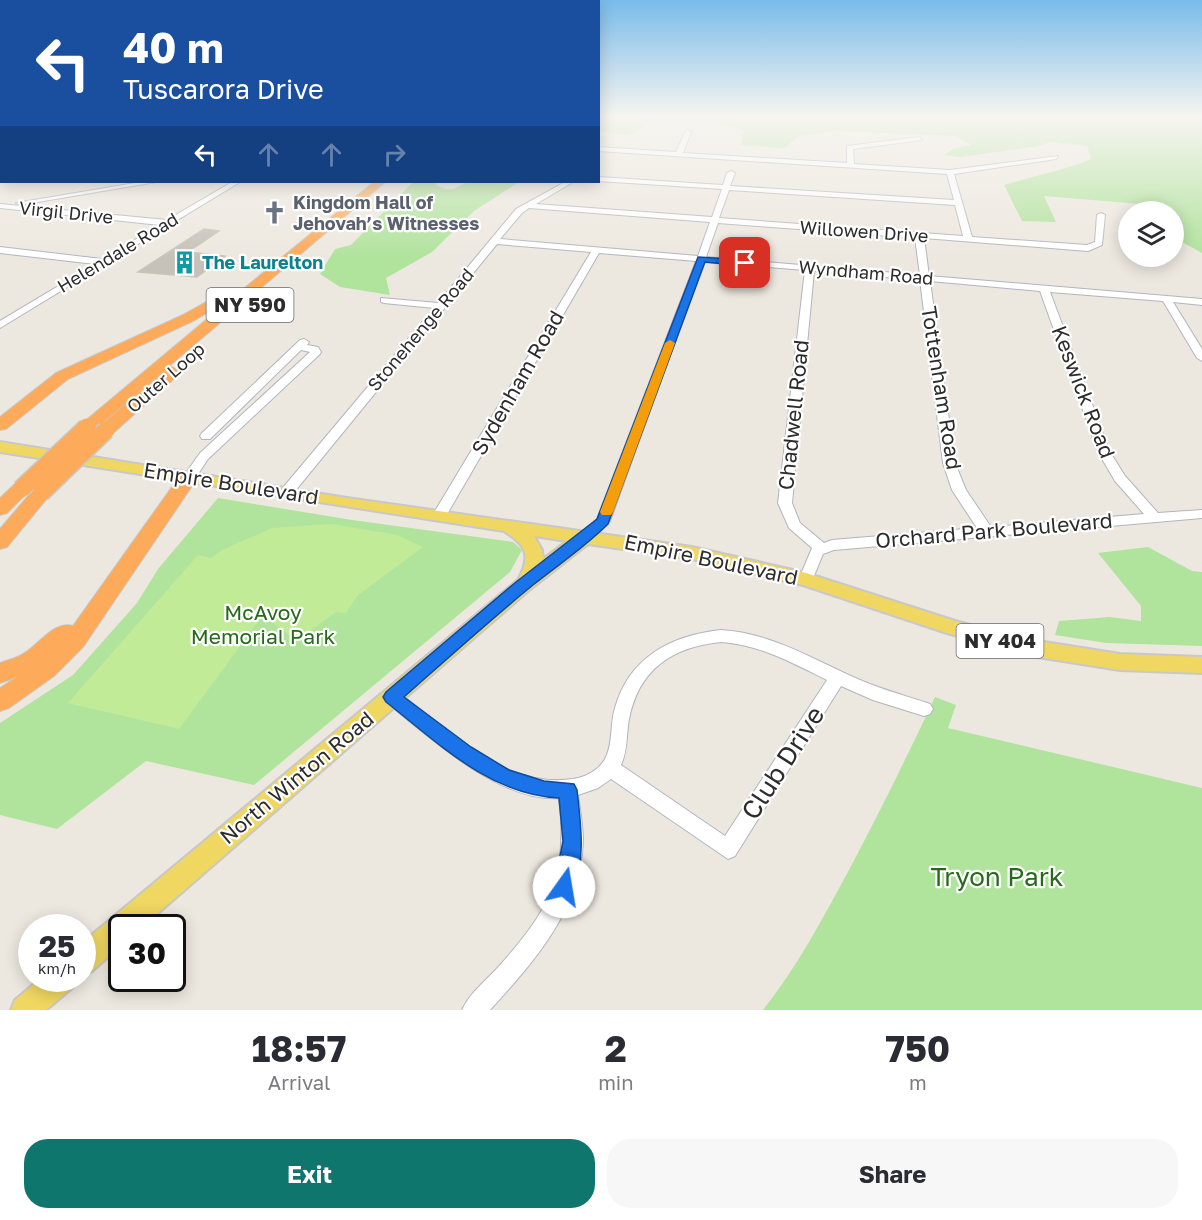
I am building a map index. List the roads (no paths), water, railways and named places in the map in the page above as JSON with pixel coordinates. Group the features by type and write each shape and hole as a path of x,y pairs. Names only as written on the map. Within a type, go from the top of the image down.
{"highway":[{"name":"Outer Loop","path":"0,509 87,427 379,183"},
{"name":"Outer Loop","path":"0,537 41,493 106,430 394,183"},
{"path":"0,424 60,377 190,318 296,252"},
{"path":"0,701 63,655 81,634 189,477"},
{"path":"0,542 41,493"},
{"path":"0,673 27,663 51,647 84,616 122,574"}],"main road":[{"name":"Empire Boulevard","path":"0,447 286,493 702,554 806,579 954,628 1026,647 1109,661 1202,665"},
{"path":"501,524 520,532 534,546 536,556 533,567 522,586"},
{"name":"North Winton Road","path":"137,914 522,586 567,549 587,536"},
{"name":"North Winton Road","path":"96,949 108,939"},
{"path":"25,1010 46,992"}],"street":[{"path":"838,164 950,172 1010,164"},
{"path":"950,172 968,239"},
{"name":"North Winton Road","path":"587,536 603,521 701,259 730,173"},
{"path":"600,179 958,203"},
{"path":"0,206 146,183"},
{"name":"Helendale Road","path":"0,325 234,183"},
{"name":"Stonehenge Road","path":"286,493 519,211 567,183"},
{"name":"Virgil Drive","path":"0,206 168,223"},
{"name":"Willowen Drive","path":"528,206 1092,248 1099,243 1101,215"},
{"name":"Tottenham Road","path":"919,236 949,463 959,490 986,531"},
{"name":"Wyndham Road","path":"495,241 1202,302"},
{"path":"0,250 104,262"},
{"name":"Sydenham Road","path":"440,516 596,250"},
{"name":"Chadwell Road","path":"810,269 785,503 794,525 821,548"},
{"name":"Keswick Road","path":"1044,289 1104,452 1120,478 1155,518"},
{"path":"1166,299 1202,358"},
{"path":"384,300 442,306"},
{"path":"189,477 201,460 226,435 316,352 314,349 303,343 208,434 226,435"},
{"name":"Orchard Park Boulevard","path":"821,548 836,544 1202,514"},
{"path":"806,579 814,556 821,548"},
{"path":"392,697 464,753 504,777 544,789 568,790 585,785 600,777 610,768 616,755 625,700 634,680 645,666 662,654 703,638 727,637 755,640 777,647 837,678 924,709"},
{"name":"Club Drive","path":"610,768 728,849 837,678"},
{"path":"474,1010 530,948 555,911 570,864 573,841 568,790"}],"place":[{"name":"Kingdom Hall of Jehovah’s Witnesses","path":"275,213"},
{"name":"The Laurelton","path":"184,263"}],"park label":[{"name":"McAvoy Memorial Park","path":"263,625"},
{"name":"Tryon Park","path":"997,877"}]}
